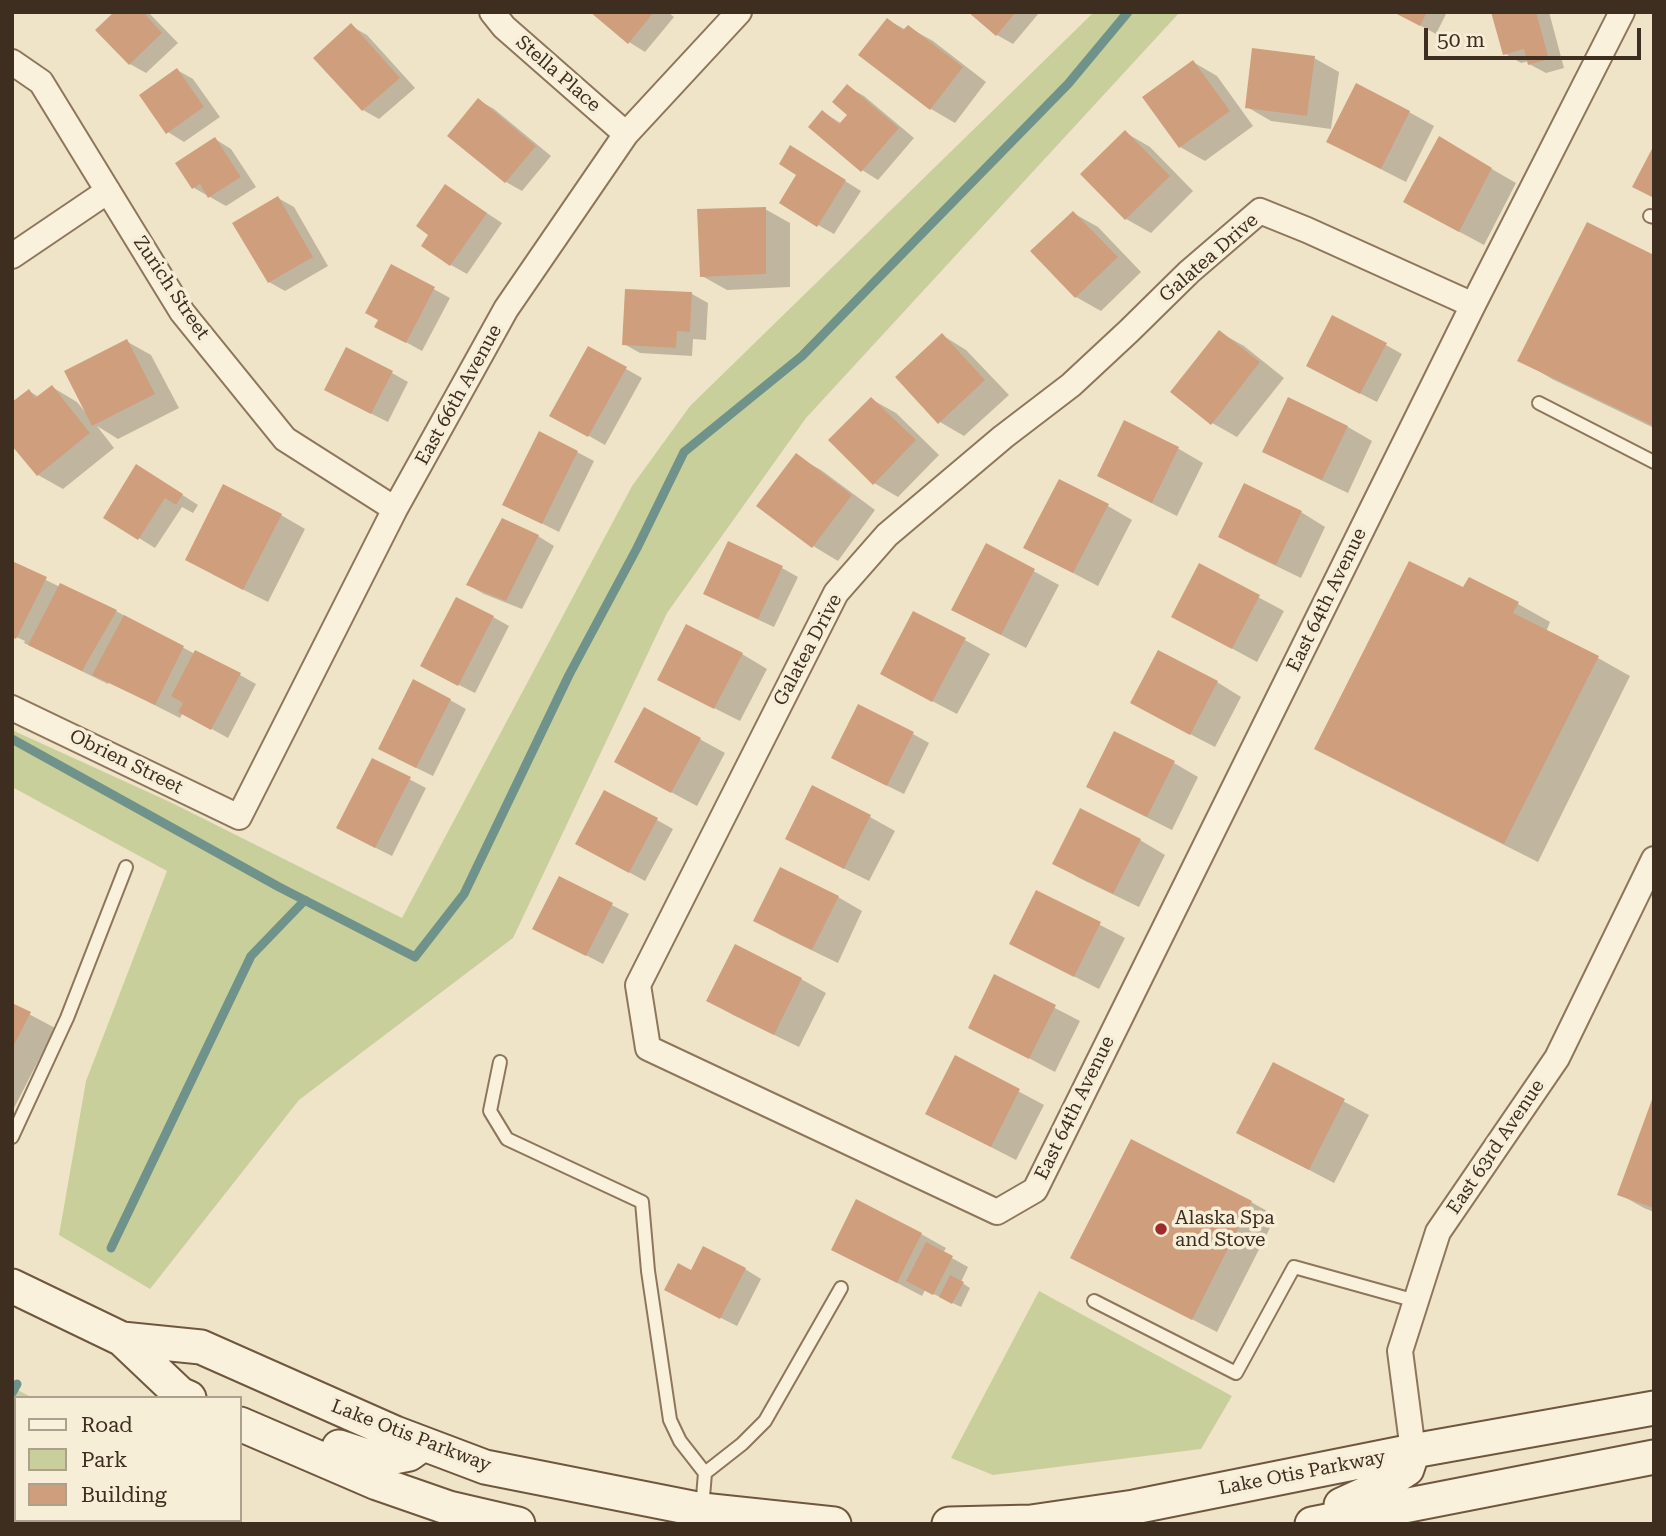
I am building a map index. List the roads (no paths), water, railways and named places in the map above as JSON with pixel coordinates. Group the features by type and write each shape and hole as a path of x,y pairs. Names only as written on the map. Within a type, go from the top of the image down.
{"main road":[{"name":"Lake Otis Parkway","path":"12,1286 122,1339 184,1396"},
{"name":"Lake Otis Parkway","path":"122,1339 201,1347 395,1433 485,1467 701,1517 834,1524"},
{"name":"Lake Otis Parkway","path":"949,1524 1135,1515 1413,1451 1654,1408"},
{"path":"247,1427 282,1423 323,1442 379,1460 409,1454 423,1444"},
{"path":"247,1427 377,1483 450,1508 508,1523"},
{"path":"1305,1524 1378,1488 1407,1469 1413,1451"},
{"path":"1312,1524 1654,1457"}],"street":[{"name":"Stella Place","path":"492,12 504,27 626,134"},
{"name":"East 66th Avenue","path":"239,817 396,509 506,309 626,134 739,12"},
{"name":"East 64th Avenue","path":"1035,1190 1473,305 1622,12"},
{"name":"Zurich Street","path":"12,62 41,82 182,312 285,439 396,509"},
{"path":"12,256 108,191"},
{"name":"Galatea Drive","path":"1035,1190 997,1212 648,1048 638,985 836,593 887,535 1003,437 1071,385 1189,272 1260,211 1473,305"},
{"name":"Obrien Street","path":"12,708 239,817"},
{"name":"East 63rd Avenue","path":"1413,1451 1400,1351 1438,1232 1557,1058 1654,859"}],"lane":[{"path":"1539,403 1654,462"},
{"path":"12,1137 67,1018 126,867"},
{"path":"500,1062 490,1111 507,1139 642,1202 648,1271 670,1420 680,1441 705,1473 701,1517"},
{"path":"1094,1301 1237,1373 1294,1267 1416,1301"},
{"path":"705,1473 742,1444 765,1421 841,1287"}],"waterway":[{"path":"12,739 279,887 415,957 464,894 569,675 637,548 684,452 802,356 1068,84 1128,12"},
{"path":"111,1248 251,956 305,900"},
{"path":"12,1393 17,1384"}],"place":[{"name":"Alaska Spa and Stove","path":"1161,1229"}]}
